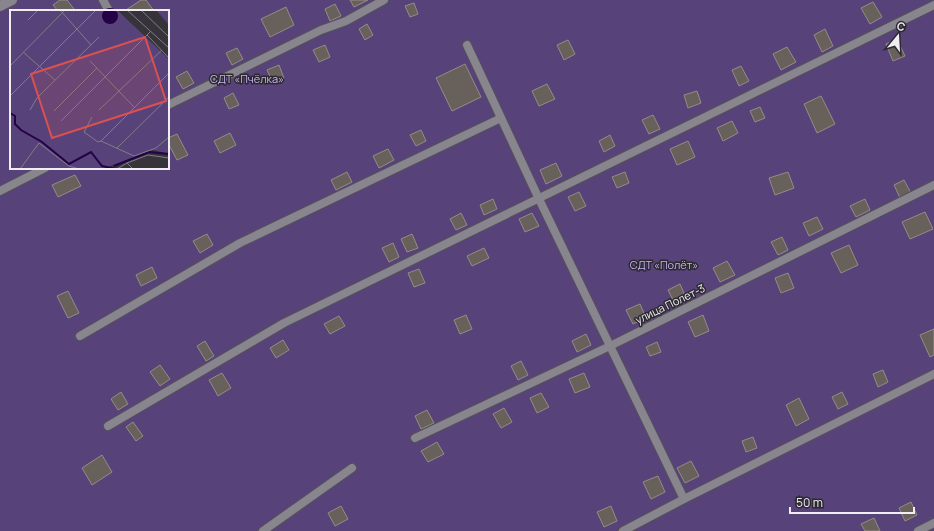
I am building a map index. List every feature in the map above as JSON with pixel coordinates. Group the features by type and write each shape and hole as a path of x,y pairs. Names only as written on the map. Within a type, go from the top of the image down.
{"street":[{"path":"0,6 12,0"}],"lane":[{"path":"103,0 108,10"},
{"path":"169,105 321,30 346,21 384,0"},
{"path":"108,426 284,323 934,5"},
{"path":"467,45 539,199 684,499"},
{"path":"80,336 240,243 501,118"},
{"path":"0,191 43,169"},
{"name":"улица Полет-3","path":"414,438 610,346 934,185"},
{"path":"623,531 934,374"},
{"path":"263,531 352,468"},
{"path":"918,531 934,523"}],"green space":[{"name":"СДТ «Полёт»","path":"0,0 934,0 934,531 0,531"}],"building":[{"path":"60,0 67,0 74,9 57,10 53,5"},
{"path":"141,0 146,0 153,10 126,10"},
{"path":"350,0 368,0 354,7"},
{"path":"873,2 882,17 870,24 861,8"},
{"path":"414,3 418,14 410,17 405,6"},
{"path":"335,4 341,16 330,21 325,9"},
{"path":"286,7 294,25 270,37 261,19"},
{"path":"367,24 373,35 365,40 359,29"},
{"path":"825,29 833,46 822,52 814,35"},
{"path":"897,39 905,56 893,61 886,44"},
{"path":"568,40 575,54 564,60 557,45"},
{"path":"325,45 330,57 319,62 313,50"},
{"path":"787,47 796,62 781,70 773,54"},
{"path":"237,48 243,59 232,65 226,53"},
{"path":"465,64 481,97 452,111 436,78"},
{"path":"279,65 284,78 273,83 267,70"},
{"path":"741,66 749,81 739,86 732,70"},
{"path":"187,71 194,83 183,89 176,77"},
{"path":"547,84 555,99 539,106 532,91"},
{"path":"697,91 701,103 688,108 684,95"},
{"path":"233,93 239,105 229,109 224,98"},
{"path":"821,96 835,124 817,133 804,104"},
{"path":"760,107 765,118 755,122 750,111"},
{"path":"653,115 660,129 649,134 642,120"},
{"path":"732,121 738,133 723,141 717,128"},
{"path":"421,130 426,141 416,146 410,135"},
{"path":"230,133 236,145 220,153 214,141"},
{"path":"177,134 188,155 177,160 169,145 169,138"},
{"path":"610,135 615,146 604,152 599,141"},
{"path":"688,141 695,157 677,165 670,149"},
{"path":"388,149 394,160 379,168 373,156"},
{"path":"556,163 562,176 546,184 540,170"},
{"path":"347,172 352,182 336,190 331,180"},
{"path":"625,172 629,183 617,188 612,177"},
{"path":"788,172 794,188 775,195 769,178"},
{"path":"75,175 81,186 58,197 52,185"},
{"path":"904,180 911,193 900,198 894,185"},
{"path":"579,192 586,206 575,211 568,197"},
{"path":"493,199 497,209 484,215 480,205"},
{"path":"865,199 870,210 856,217 850,206"},
{"path":"925,212 933,229 910,239 902,222"},
{"path":"461,213 467,225 456,230 450,219"},
{"path":"532,213 539,226 525,232 519,219"},
{"path":"817,217 823,229 809,236 803,223"},
{"path":"207,234 213,245 200,253 193,241"},
{"path":"412,234 418,248 407,252 401,239"},
{"path":"782,237 788,250 778,255 771,242"},
{"path":"393,243 399,257 389,262 382,248"},
{"path":"849,245 858,265 841,273 831,253"},
{"path":"484,248 489,258 472,266 467,256"},
{"path":"727,261 735,275 720,282 713,268"},
{"path":"152,267 157,278 141,286 136,275"},
{"path":"419,269 425,283 414,287 408,273"},
{"path":"788,273 794,288 781,293 775,278"},
{"path":"680,284 686,298 675,304 668,290"},
{"path":"68,291 79,313 68,318 57,296"},
{"path":"640,304 646,318 633,324 626,310"},
{"path":"466,315 472,329 460,334 454,320"},
{"path":"703,315 709,331 695,337 688,322"},
{"path":"339,316 345,326 330,334 324,324"},
{"path":"934,329 934,355 930,357 920,335"},
{"path":"586,334 591,345 577,352 572,341"},
{"path":"283,340 289,350 276,358 270,348"},
{"path":"205,341 214,356 206,361 197,346"},
{"path":"657,342 661,352 650,356 646,347"},
{"path":"521,361 528,375 518,380 511,366"},
{"path":"160,365 170,379 160,386 150,372"},
{"path":"883,370 888,382 878,387 873,374"},
{"path":"222,373 231,388 218,396 209,380"},
{"path":"584,373 590,387 575,393 569,379"},
{"path":"121,392 128,404 118,410 111,399"},
{"path":"842,392 848,404 838,409 832,397"},
{"path":"541,393 549,407 537,413 530,398"},
{"path":"799,398 809,419 796,426 786,405"},
{"path":"504,408 512,422 501,428 493,414"},
{"path":"427,410 434,423 421,429 415,416"},
{"path":"133,422 143,436 136,441 126,427"},
{"path":"753,437 757,448 746,452 742,441"},
{"path":"437,442 444,454 428,462 421,451"},
{"path":"102,455 112,472 92,485 82,468"},
{"path":"691,461 699,476 685,483 677,468"},
{"path":"658,476 665,492 651,499 643,482"},
{"path":"911,502 917,515 905,521 899,508"},
{"path":"341,506 348,519 335,526 328,513"},
{"path":"611,506 617,521 604,527 597,512"},
{"path":"874,518 880,531 865,531 861,524"}],"park label":[{"name":"СДТ «Пчёлка»","path":"247,79"}]}
